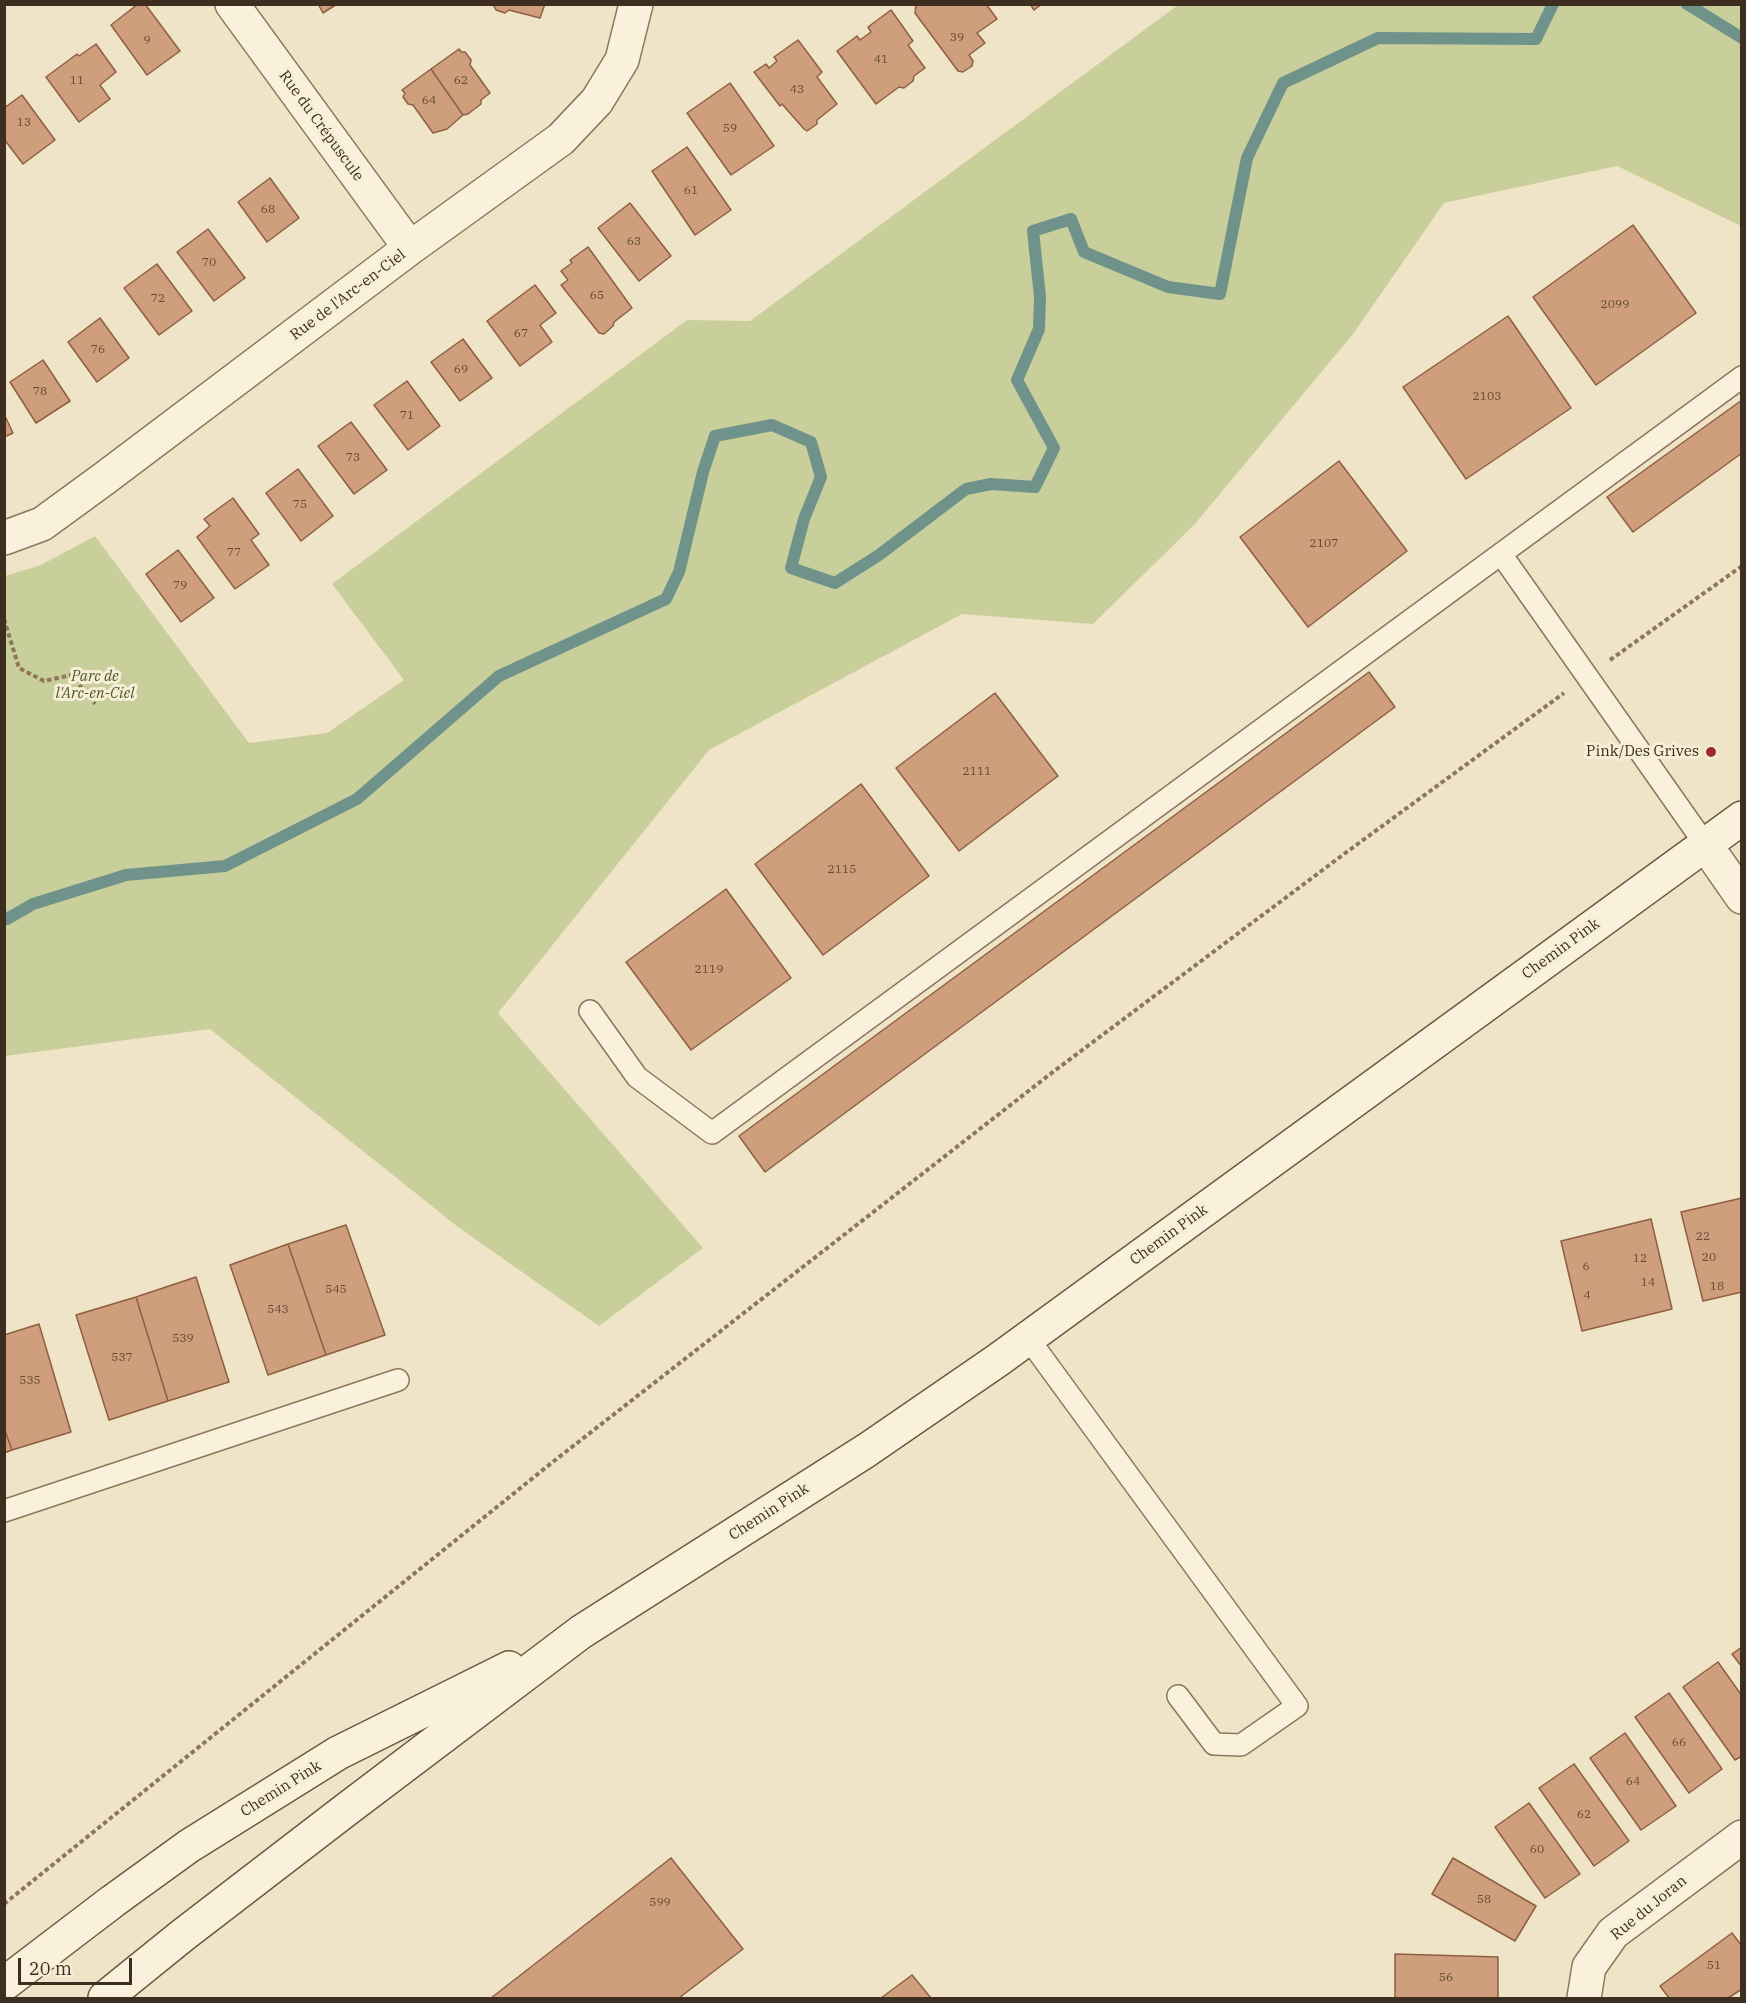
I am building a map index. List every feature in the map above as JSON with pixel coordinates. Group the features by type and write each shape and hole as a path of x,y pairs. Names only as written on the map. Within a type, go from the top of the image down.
{"main road":[{"name":"Rue du Crépuscule","path":"232,4 410,248"},
{"name":"Rue de l'Arc-en-Ciel","path":"4,538 42,524 410,248 561,139 597,101 622,60 636,4"},
{"name":"Chemin Pink","path":"105,1998 347,1809 581,1632 867,1450 1028,1338 1742,818"},
{"path":"1705,844 1742,897"},
{"name":"Chemin Pink","path":"4,1984 189,1846 338,1754 581,1632"},
{"name":"Rue du Joran","path":"1584,1998 1589,1967 1613,1933 1742,1837"}],"lane":[{"path":"590,1011 637,1077 712,1133 1742,377"},
{"path":"1501,554 1705,844"},
{"path":"1028,1338 1297,1706 1241,1745 1214,1744 1178,1696"},
{"path":"4,1511 398,1380"}],"path":[{"path":"1602,666 1742,566"},
{"path":"4,619 19,668 44,681 71,675 95,704"},
{"path":"4,1904 554,1461 1049,1075 1344,854 1565,693"}],"green space":[{"name":"Parc de l'Arc-en-Ciel","path":"1178,5 1741,5 1741,226 1617,166 1444,203 1353,334 1195,524 1093,624 962,614 709,750 498,1013 703,1248 599,1326 458,1227 210,1029 5,1056 5,576 41,565 95,536 249,743 327,733 404,680 332,584 687,320 750,321"}],"building":[{"path":"138,4 145,4 180,51 147,75 111,25"},
{"path":"318,4 337,4 323,13"},
{"path":"490,4 545,4 540,18 509,10 505,13 496,10"},
{"path":"916,4 986,4 997,19 977,33 985,43 969,55 973,61 972,66 963,72 958,71 915,13"},
{"path":"1030,4 1042,4 1034,10"},
{"path":"891,10 913,41 908,45 925,68 904,88 899,87 876,104 837,51 857,36 860,40 871,32 868,27"},
{"path":"798,40 822,72 817,77 837,104 807,131 782,104 780,106 754,72 766,64 769,68 777,61 774,57"},
{"path":"96,44 116,72 100,85 110,99 79,122 46,77 77,54 79,56"},
{"path":"459,49 465,52 471,60 470,65 490,93 481,100 481,104 463,115 431,69"},
{"path":"431,69 463,115 447,129 433,133 413,105 408,104 403,97 405,93 402,90"},
{"path":"730,83 774,146 731,175 687,113"},
{"path":"22,95 55,140 23,164 4,139 4,108"},
{"path":"687,147 731,210 695,235 652,171"},
{"path":"270,178 299,218 267,242 238,202"},
{"path":"630,203 671,256 639,281 598,228"},
{"path":"1633,225 1696,313 1596,385 1533,297"},
{"path":"208,229 245,278 214,301 177,252"},
{"path":"588,247 632,308 614,322 604,334 599,333 561,285 568,280 561,271 572,263 570,260"},
{"path":"157,264 192,311 159,335 124,288"},
{"path":"535,285 556,313 540,325 552,342 520,366 487,321"},
{"path":"1508,316 1571,408 1466,479 1403,387"},
{"path":"100,318 129,358 97,382 68,342"},
{"path":"463,339 492,378 460,401 431,362"},
{"path":"43,360 70,401 36,423 10,382"},
{"path":"407,381 440,426 408,450 374,405"},
{"path":"1742,400 1742,453 1633,532 1607,497"},
{"path":"4,414 13,433 4,437"},
{"path":"351,422 387,470 354,494 318,446"},
{"path":"1339,461 1407,551 1308,627 1240,537"},
{"path":"298,469 333,516 301,541 266,493"},
{"path":"233,498 259,534 251,540 269,565 235,589 197,537 210,526 204,519"},
{"path":"178,550 214,598 181,622 146,574"},
{"path":"1369,672 1395,707 765,1172 739,1136"},
{"path":"995,693 1058,776 959,851 896,768"},
{"path":"861,784 929,876 823,955 755,864"},
{"path":"726,889 791,978 691,1050 626,962"},
{"path":"1742,1198 1742,1292 1703,1301 1681,1212"},
{"path":"1651,1219 1672,1309 1582,1331 1561,1241"},
{"path":"346,1225 385,1335 326,1355 288,1244"},
{"path":"288,1244 326,1355 268,1375 230,1265"},
{"path":"196,1277 229,1382 168,1401 136,1297"},
{"path":"136,1297 168,1401 109,1420 76,1315"},
{"path":"39,1324 71,1432 12,1450 4,1428 4,1335"},
{"path":"4,1428 12,1450 4,1453"},
{"path":"1742,1647 1742,1667 1732,1654"},
{"path":"1718,1662 1742,1696 1742,1756 1735,1760 1683,1687"},
{"path":"1669,1693 1722,1769 1689,1793 1635,1717"},
{"path":"1625,1733 1676,1806 1641,1830 1590,1758"},
{"path":"1574,1764 1629,1841 1594,1866 1539,1788"},
{"path":"1529,1803 1580,1874 1545,1898 1495,1827"},
{"path":"671,1858 743,1949 679,1998 491,1998"},
{"path":"1453,1858 1536,1906 1515,1941 1432,1894"},
{"path":"1732,1933 1742,1946 1742,1989 1728,1998 1669,1998 1660,1986"},
{"path":"1395,1954 1498,1957 1498,1998 1395,1998"},
{"path":"912,1975 931,1998 881,1998"}],"waterway":[{"path":"4,917 7,919 33,904 126,875 225,866 357,799 499,676 666,599 679,572 703,472 715,436 772,425 811,442 821,477 804,519 791,568 835,583 879,555 966,489 991,484 1035,487 1054,448 1017,380 1039,329 1040,297 1033,231 1071,219 1084,252 1168,287 1220,294 1247,158 1283,83 1378,38 1536,39 1553,4"},
{"path":"1687,4 1742,38"}],"place":[{"name":"Pink/Des Grives","path":"1711,752"}]}
